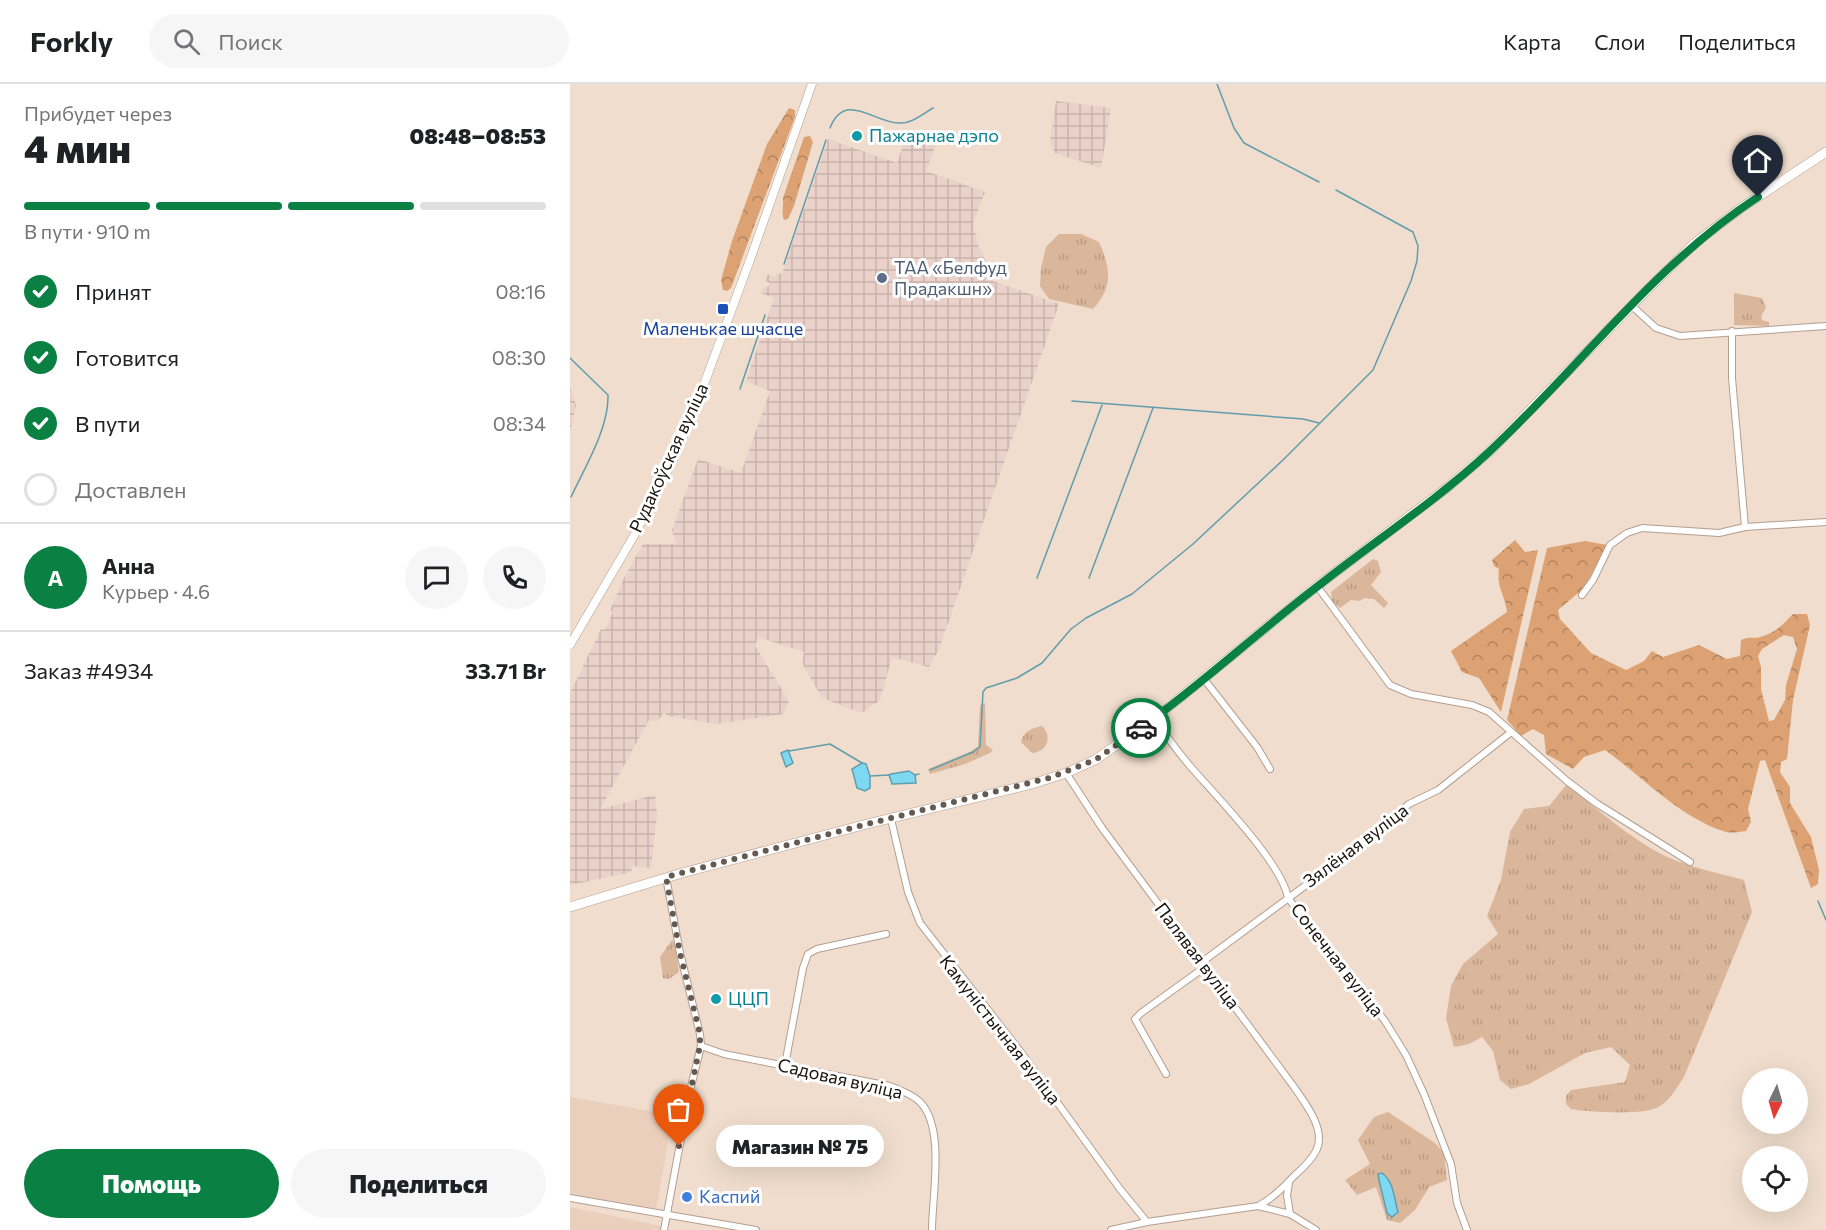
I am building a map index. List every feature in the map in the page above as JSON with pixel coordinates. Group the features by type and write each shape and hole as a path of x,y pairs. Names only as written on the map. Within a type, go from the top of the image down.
{"main road":[{"path":"570,907 666,877 1032,784 1066,773 1095,760 1154,719 1317,586 1448,487 1489,452 1670,266 1741,208 1826,152"}],"street":[{"name":"Рудакоўская вуліца","path":"570,645 635,534 673,460 696,406 813,84"},
{"path":"1632,306 1656,328 1672,335 1690,336 1732,331 1826,326"},
{"path":"1732,331 1732,378 1745,527"},
{"path":"1582,595 1593,580 1610,545 1627,533 1642,528 1719,533 1745,527 1826,522"},
{"path":"1317,586 1389,685 1411,694 1472,705 1489,712 1567,782 1690,862"},
{"path":"1203,679 1257,747 1270,769"},
{"name":"Сонечная вуліца","path":"1154,719 1188,764 1226,806 1261,851 1286,886 1288,898 1385,1021 1406,1055 1451,1164 1457,1203 1467,1230"},
{"name":"Зялёная вуліца","path":"1166,1074 1138,1027 1135,1019 1141,1012 1367,840 1409,804 1438,790 1510,733"},
{"name":"Палявая вуліца","path":"1066,773 1102,828 1307,1107 1319,1132 1319,1144 1313,1156 1288,1183"},
{"name":"Камуністычная вуліца","path":"891,819 908,892 920,923 1020,1051 1147,1222"},
{"path":"664,1230 700,1046 700,1034 680,953 666,877"},
{"path":"785,1065 803,968 808,954 817,949 886,934"},
{"name":"Садовая вуліца","path":"700,1046 724,1054 890,1086 911,1095 920,1102 927,1110 932,1123 934,1140 932,1230"},
{"path":"1111,1230 1147,1222 1257,1206 1268,1201 1288,1183"},
{"path":"1288,1183 1290,1214"},
{"path":"570,1198 756,1230"},
{"path":"1257,1206 1290,1214 1316,1230"}],"shaded area":[{"path":"1056,101 1111,108 1101,168 1055,153 1050,142"},
{"path":"907,134 936,144 926,171 985,192 973,223 978,245 988,266 985,272 987,279 1059,304 939,649 929,667 892,657 880,700 862,713 822,698 802,663 804,652 758,637 755,646 789,701 783,714 716,724 668,716 664,712 658,721 649,720 600,809 655,795 657,815 651,868 631,866 632,872 570,885 570,693 601,629 605,630 613,612 610,610 624,578 643,544 676,544 672,530 698,459 741,473 770,391 746,381 774,298 761,293 764,286 768,287 770,283 765,281 768,274 775,277 777,273 782,274 828,139 897,163"},
{"path":"570,387 576,405 570,433"},
{"path":"570,1097 673,1115 656,1209 570,1194"},
{"path":"570,1207 661,1226 660,1230 570,1230"}],"green space":[{"path":"789,108 795,110 795,117 731,288 727,291 723,290 721,280 732,241 767,144"},
{"path":"810,136 813,142 794,206 788,219 784,220 783,198 804,137"},
{"path":"1059,234 1081,234 1099,242 1106,260 1108,277 1104,293 1093,309 1049,299 1040,286 1046,247"},
{"path":"1734,293 1762,298 1766,307 1762,320 1769,322 1769,326 1734,325"},
{"path":"1515,540 1525,552 1538,550 1501,712 1479,678 1462,672 1451,651 1507,612 1499,581 1499,569 1494,566 1492,560"},
{"path":"1585,541 1607,545 1584,588 1558,610 1560,619 1591,653 1626,670 1644,661 1652,651 1663,657 1699,645 1727,659 1740,656 1741,640 1770,633 1793,614 1807,614 1810,625 1793,700 1787,759 1781,762 1780,772 1790,787 1790,803 1811,837 1819,870 1818,884 1811,888 1765,760 1760,761 1748,809 1751,822 1746,831 1729,832 1691,816 1605,750 1584,757 1573,769 1546,754 1544,735 1533,729 1521,736 1507,720 1547,548","holes":["1784,635 1793,637 1797,649 1786,685 1785,700 1774,720 1769,721 1761,689 1761,667 1758,656 1762,649"]},
{"path":"1373,559 1378,561 1381,572 1371,585 1388,603 1384,608 1374,599 1364,598 1360,601 1351,600 1340,608 1332,601 1331,592"},
{"path":"985,703 986,745 993,750 965,764 930,774 928,769 972,751 978,746 980,705"},
{"path":"1042,726 1047,735 1047,743 1041,750 1032,753 1021,742 1022,738 1028,731"},
{"path":"1567,784 1619,827 1648,847 1677,861 1744,880 1752,912 1684,1077 1674,1093 1660,1106 1653,1109 1603,1112 1571,1109 1566,1104 1566,1096 1571,1090 1625,1082 1630,1065 1611,1047 1585,1053 1529,1084 1511,1089 1500,1080 1493,1051 1482,1037 1469,1044 1454,1047 1446,1018 1451,986 1463,964 1498,934 1487,916 1501,880 1510,832 1524,809 1549,806"},
{"path":"672,940 675,943 679,972 669,979 663,978 660,957"},
{"path":"1388,1112 1435,1143 1444,1153 1447,1180 1429,1187 1415,1210 1400,1223 1387,1220 1376,1187 1357,1195 1345,1180 1370,1164 1358,1140 1374,1117"}],"water":[{"path":"788,750 793,763 786,767 781,753"},
{"path":"862,763 866,764 870,776 870,788 865,791 857,788 852,769"},
{"path":"909,771 915,775 916,783 892,784 889,775"},
{"path":"1382,1173 1389,1181 1398,1212 1392,1217 1387,1213 1379,1180 1378,1174"}],"waterway":[{"path":"1217,84 1234,128 1244,143 1319,182"},
{"path":"830,128 836,117 844,111 861,111 889,122 903,123 933,108"},
{"path":"784,264 826,140"},
{"path":"930,770 980,747 983,692 986,688 1017,678 1042,663 1071,629 1086,618 1132,594 1193,544 1283,460 1373,370 1411,281 1417,261 1418,246 1413,232 1336,190"},
{"path":"740,389 765,315"},
{"path":"570,358 608,395 605,421 571,497"},
{"path":"1072,401 1303,419 1319,423"},
{"path":"1037,578 1102,405"},
{"path":"1089,578 1153,408"},
{"path":"789,751 830,744 862,763"},
{"path":"915,775 919,774"},
{"path":"870,776 889,775"},
{"path":"1818,901 1826,920"}],"way so far":[{"path":"679,1146 700,1046 700,1034 680,953 666,877 1066,773 1095,760 1141,728"}],"place":[{"name":"Пажарнае дэпо","path":"857,136"},
{"name":"ТАА «Белфуд Прадакшн»","path":"882,278"},
{"name":"Маленькае шчасце","path":"723,309"},
{"name":"ЦЦП","path":"716,999"},
{"name":"Магазин № 75","path":"679,1146"},
{"name":"Каспий","path":"687,1197"}],"route":[{"path":"1141,728 1317,586 1448,487 1489,452 1670,266 1710,231 1758,197"}]}
